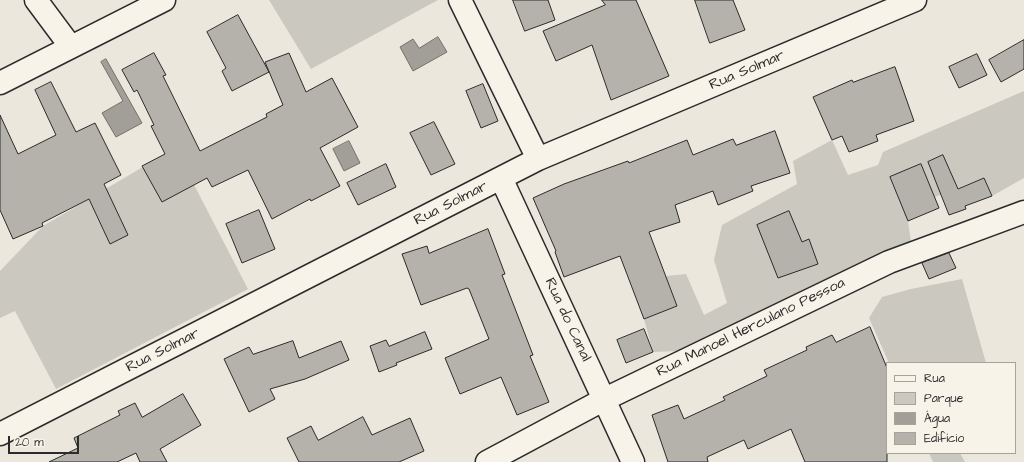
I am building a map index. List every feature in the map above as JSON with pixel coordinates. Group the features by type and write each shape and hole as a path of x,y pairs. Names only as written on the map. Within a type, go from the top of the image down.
{"street":[{"path":"36,0 71,47"},
{"path":"0,83 164,0"},
{"path":"460,0 538,159"},
{"name":"Rua Solmar","path":"0,434 538,159 915,0"},
{"name":"Rua do Canal","path":"501,178 633,462"},
{"name":"Rua Manoel Herculano Pessoa","path":"486,462 603,400 889,262 1024,212"}],"green space":[{"path":"269,0 438,0 311,69"},
{"path":"1024,91 1024,178 992,196 984,178 935,197 939,208 908,221 911,242 679,351 653,352 644,319 677,306 666,276 686,274 704,315 727,303 714,260 722,225 797,184 793,161 832,140 848,175 878,165 883,152"},
{"path":"175,148 248,289 56,389 15,311 0,318 0,271 43,226"},
{"path":"962,279 986,362 889,362 869,318 882,297 911,289"},
{"path":"929,454 961,454 965,462 933,462"}],"water":[{"path":"438,37 447,52 413,71 400,47 413,39 419,48"},
{"path":"106,59 142,123 116,137 102,113 123,101 101,62"},
{"path":"349,141 360,163 344,171 333,149"}],"building":[{"path":"513,0 548,0 555,20 525,31"},
{"path":"602,0 636,0 669,76 611,100 592,45 556,61 543,31 605,5"},
{"path":"695,0 733,0 745,30 710,43"},
{"path":"238,15 269,72 232,91 222,71 226,68 207,32"},
{"path":"1024,40 1024,69 1001,82 989,60"},
{"path":"154,53 166,75 163,76 200,151 267,117 266,114 283,105 265,62 289,53 306,92 332,78 358,127 320,148 340,186 311,201 310,199 272,219 248,170 212,187 207,178 162,202 142,166 165,154 151,126 154,125 137,90 134,92 122,70"},
{"path":"977,54 987,75 959,88 949,67"},
{"path":"895,67 914,121 876,135 878,141 849,152 842,136 832,140 813,97 852,80 853,82"},
{"path":"51,82 76,132 95,123 121,175 104,184 128,235 110,244 89,199 42,223 43,226 13,239 0,210 0,115 18,154 56,135 35,90"},
{"path":"483,84 498,121 481,128 466,91"},
{"path":"434,122 455,164 431,175 410,133"},
{"path":"775,131 790,173 751,186 753,191 718,205 713,191 675,205 680,222 649,232 677,306 644,319 620,256 564,277 555,252 556,251 533,198 564,184 628,161 629,163 687,140 693,155 733,139 736,145"},
{"path":"943,155 958,189 984,178 992,196 965,206 966,209 949,215 928,162"},
{"path":"386,164 396,187 358,205 347,183"},
{"path":"921,164 939,208 908,221 890,177"},
{"path":"259,210 275,249 242,263 226,224"},
{"path":"789,211 802,242 809,239 818,264 778,278 757,225"},
{"path":"488,229 505,274 502,275 533,355 530,356 549,402 517,415 501,377 460,394 445,358 489,339 469,289 467,288 421,305 402,254 427,246 429,253"},
{"path":"949,253 956,268 929,279 922,263"},
{"path":"870,327 886,366 887,462 805,462 791,429 748,449 744,440 707,457 708,462 668,462 652,415 678,405 684,419 725,400 723,397 767,376 764,370 807,350 806,347 832,335 836,342"},
{"path":"644,329 653,352 626,363 617,340"},
{"path":"425,332 432,349 396,363 397,365 379,372 370,346 386,340 389,346"},
{"path":"293,341 299,358 341,341 349,360 305,379 270,389 275,399 249,412 224,359 249,347 253,354"},
{"path":"183,394 201,425 160,449 167,462 140,462 136,453 117,462 49,462 78,448 74,438 120,415 118,411 135,403 142,417"},
{"path":"363,417 372,435 410,418 424,451 399,462 299,462 287,438 311,426 318,440"}]}
